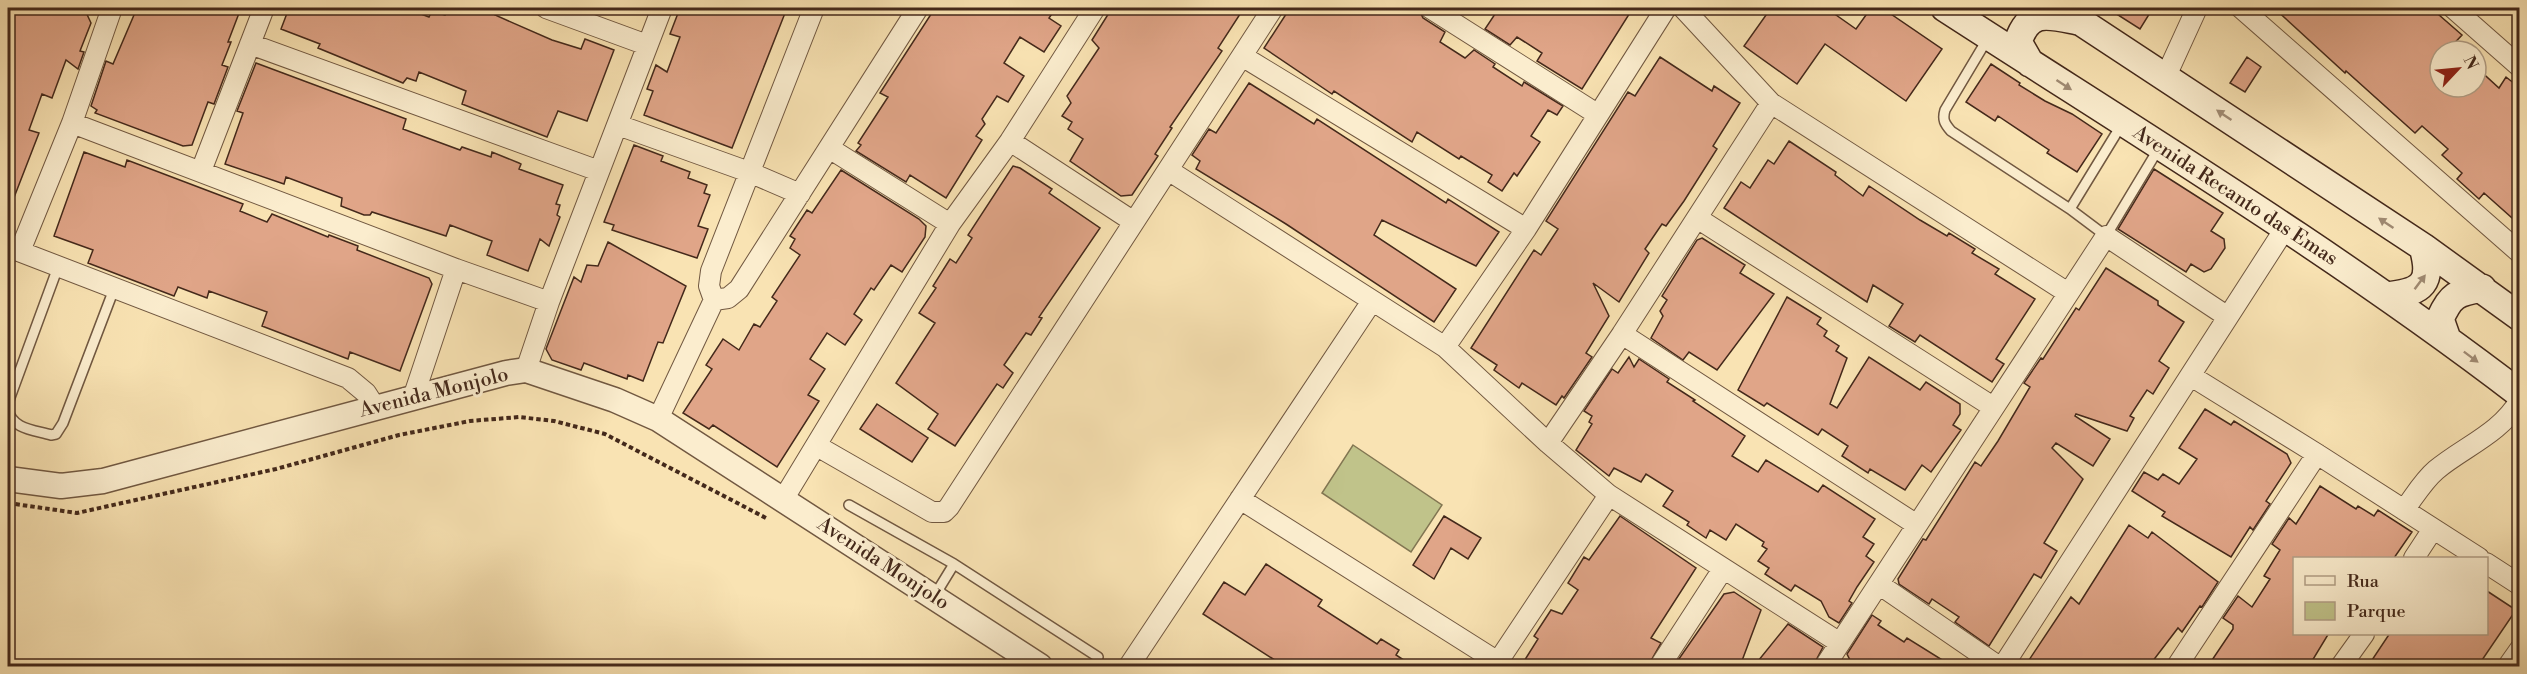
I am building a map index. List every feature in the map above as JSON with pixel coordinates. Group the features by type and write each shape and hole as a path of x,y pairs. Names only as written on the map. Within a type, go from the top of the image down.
{"main road":[{"name":"Avenida Recanto das Emas","path":"1945,8 2286,227 2387,296 2520,394"},
{"path":"2030,63 2018,42 2022,27 2033,18 2071,15 2423,247 2520,317"},
{"path":"2387,296 2410,294 2423,282 2429,268 2423,247"},
{"path":"2447,339 2440,319 2447,303 2458,293 2482,288"}],"street":[{"path":"112,8 72,123 14,249 348,378 366,393 375,407"},
{"path":"201,171 264,8"},
{"path":"546,8 647,45"},
{"path":"526,370 549,302 662,8"},
{"path":"658,419 714,300 709,286 711,271 814,8"},
{"path":"714,300 728,298 740,289 918,8"},
{"path":"783,498 817,446 950,224 1010,141 1095,8"},
{"path":"817,446 932,512 944,512 956,499 1273,8"},
{"path":"1430,8 1597,114"},
{"path":"1445,347 1526,229 1666,8"},
{"path":"1683,8 1771,103 2068,293"},
{"path":"2166,76 2197,8"},
{"path":"2241,8 2520,253"},
{"path":"2466,12 2520,67"},
{"path":"250,44 599,171"},
{"path":"1242,56 1526,229"},
{"path":"1548,443 1622,334 1771,103"},
{"path":"72,123 549,302"},
{"path":"618,125 749,172 800,194"},
{"path":"1010,141 1134,222"},
{"path":"829,148 950,224"},
{"path":"1168,170 1445,347 1548,443 1609,495 1840,643"},
{"path":"1697,218 1993,408"},
{"path":"2003,666 2286,227"},
{"path":"1825,666 2106,236 2228,316"},
{"path":"413,398 456,269"},
{"path":"1129,666 1372,301"},
{"path":"1622,334 1917,525"},
{"name":"Avenida Monjolo","path":"8,479 61,486 103,481 375,407 506,373 526,370 615,400 658,419 1040,666"},
{"path":"2191,376 2317,453 2477,557"},
{"path":"2404,510 2433,472 2490,434 2512,413 2520,400"},
{"path":"2177,666 2317,453"},
{"path":"1240,499 1496,664 1609,495"},
{"path":"2415,557 2433,529"},
{"path":"2488,564 2520,585"},
{"path":"1660,666 1723,569"},
{"path":"1880,585 1998,666"},
{"path":"2342,666 2363,635"},
{"path":"2508,666 2520,649"}],"lane":[{"path":"1989,36 1945,110 1944,123 1951,131 2070,209 2106,236 2160,147"},
{"path":"2070,209 2123,123"},
{"path":"8,403 58,267"},
{"path":"8,410 10,419 15,424 51,435 56,434 63,423 114,289"},
{"path":"849,505 954,564 1098,657"},
{"path":"934,598 954,564"}],"path":[{"path":"8,503 77,513 276,469 399,435 470,421 519,417 554,421 605,434 771,520"}],"green space":[{"path":"1353,445 1442,505 1411,552 1322,493"}],"building":[{"path":"8,8 84,8 91,23 80,51 84,52 78,69 66,60 52,98 42,94 29,130 39,133 8,213"},
{"path":"137,8 241,8 222,65 228,67 214,104 208,102 192,145 183,146 95,113 97,110 91,106 106,61 113,64"},
{"path":"289,8 405,8 429,17 432,11 445,15 448,8 499,8 495,15 552,40 581,49 585,39 614,50 587,121 558,111 547,137 462,104 466,91 419,72 416,81 407,78 403,83 318,48 320,44 281,29"},
{"path":"680,8 787,8 732,148 644,115 653,91 647,89 656,65 667,72 680,37 670,34"},
{"path":"935,8 1056,8 1049,18 1061,26 1044,52 1020,37 1004,63 1024,76 1008,102 997,96 982,119 985,124 976,136 982,140 946,198 910,175 906,182 856,151 861,145 858,143 888,97 880,93"},
{"path":"1112,8 1244,8 1218,48 1222,51 1170,127 1172,128 1155,154 1158,156 1132,195 1121,196 1070,161 1083,139 1068,129 1072,122 1062,116 1071,103 1067,96 1099,48 1092,40"},
{"path":"1290,8 1418,8 1423,18 1445,32 1440,42 1465,58 1474,50 1495,64 1493,67 1522,86 1524,82 1563,106 1557,115 1548,110 1531,136 1540,142 1517,176 1514,173 1502,191 1488,182 1492,175 1461,156 1459,159 1417,132 1412,142 1334,91 1332,94 1264,48"},
{"path":"1499,8 1633,8 1582,89 1537,61 1542,53 1517,37 1510,45 1485,29"},
{"path":"1771,8 1826,8 1856,29 1871,8 1882,8 1942,49 1906,101 1825,44 1797,84 1744,46"},
{"path":"2107,8 2153,8 2140,29"},
{"path":"2274,8 2431,8 2462,35 2458,39 2428,39 2428,99 2488,99 2488,78 2499,88 2506,77 2520,88 2520,225 2484,193 2479,199 2457,179 2462,173 2442,155 2448,149 2422,126 2415,133 2346,71 2345,73"},
{"path":"1660,57 1712,91 1714,86 1740,103 1713,146 1717,149 1684,201 1666,226 1662,224 1645,249 1649,253 1619,302 1593,283 1609,316 1586,353 1592,357 1564,398 1562,396 1556,405 1522,383 1519,388 1494,370 1497,365 1471,348 1534,250 1541,255 1558,229 1546,221 1628,92 1635,96"},
{"path":"2247,57 2261,67 2245,92 2230,83"},
{"path":"256,63 406,119 403,129 460,150 462,147 491,157 492,152 521,164 519,169 563,185 556,204 560,205 557,215 560,217 549,246 540,239 528,271 487,255 492,241 450,225 446,236 372,212 370,215 364,215 341,206 342,198 286,177 284,184 225,164 243,113 237,111"},
{"path":"1991,64 2020,83 2019,85 2072,114 2102,134 2077,172 2047,153 2049,150 1998,116 1995,121 1966,102"},
{"path":"1249,83 1314,124 1317,119 1446,203 1448,199 1499,232 1476,266 1382,220 1374,235 1456,289 1434,322 1286,224 1196,169 1200,161 1192,155 1209,129 1216,133"},
{"path":"1789,141 1836,172 1835,175 1863,196 1869,186 1920,220 1947,236 1949,233 1975,249 1972,253 1999,269 1995,274 2035,299 1996,359 2004,364 1992,382 1920,335 1915,342 1889,326 1903,304 1873,285 1867,302 1724,208 1741,182 1750,188 1768,160 1774,164"},
{"path":"634,145 663,156 661,161 690,172 688,178 707,185 704,193 710,195 698,226 708,229 697,258 612,230 614,225 604,222"},
{"path":"84,152 125,167 127,160 243,204 240,211 267,222 272,214 328,237 329,235 358,246 357,250 429,278 432,284 400,371 350,352 348,359 262,326 267,312 209,291 207,298 178,287 174,296 88,263 93,250 54,236"},
{"path":"1013,166 1020,168 1052,189 1049,193 1100,228 1039,317 1042,318 1031,335 1026,333 1004,365 1013,373 1003,388 997,384 955,446 928,429 938,414 896,383 935,323 919,313 936,288 933,286 950,259 956,263 972,238 968,235"},
{"path":"2154,169 2223,213 2211,231 2224,239 2225,248 2211,269 2204,272 2191,264 2186,272 2118,229"},
{"path":"841,170 919,219 926,226 925,237 902,272 891,265 874,290 871,288 854,314 862,320 845,345 827,333 810,359 825,369 808,395 819,401 777,467 713,425 709,429 683,413 712,369 706,365 723,339 739,350 754,324 760,327 777,301 772,297 800,255 790,248 795,239 790,236 807,210 812,213"},
{"path":"1702,238 1745,265 1740,273 1774,294 1717,370 1689,352 1683,360 1651,338 1663,316 1660,311 1667,300 1662,296 1697,240"},
{"path":"608,242 686,286 663,343 658,342 643,381 628,375 627,379 584,363 581,370 552,360 546,349 574,277 581,282 587,265 598,266"},
{"path":"2106,268 2158,301 2158,305 2184,322 2159,361 2169,368 2153,394 2147,390 2130,416 2134,418 2127,431 2076,414 2075,416 2110,439 2093,466 2056,443 2052,448 2083,479 2044,543 2057,551 2041,578 2034,574 1989,646 1955,622 1959,617 1932,599 1929,604 1899,584 1898,579 1923,539 1926,540 1975,462 1981,466 1998,441 2030,387 2024,383 2041,358 2043,359 2076,308 2079,310"},
{"path":"1787,297 1821,318 1817,324 1827,331 1824,336 1839,346 1836,351 1847,358 1830,404 1837,408 1869,357 1920,390 1926,382 1960,404 1960,414 1953,425 1961,430 1931,472 1922,465 1905,490 1870,469 1868,473 1842,456 1848,446 1822,429 1818,435 1767,403 1764,406 1738,390"},
{"path":"1629,357 1634,367 1639,359 1669,379 1667,382 1695,400 1693,401 1745,436 1732,456 1758,472 1766,460 1818,492 1823,485 1875,519 1863,537 1874,544 1866,556 1874,562 1857,587 1849,601 1852,603 1839,623 1829,617 1821,601 1795,585 1791,591 1765,574 1769,568 1758,561 1767,549 1762,546 1764,542 1736,524 1726,540 1710,530 1706,538 1687,525 1689,522 1663,506 1673,491 1646,474 1641,482 1614,468 1609,476 1576,450 1592,424 1589,422 1592,416 1584,411 1612,369 1618,373"},
{"path":"877,404 928,438 912,462 860,429"},
{"path":"2205,409 2231,425 2234,421 2287,454 2291,463 2266,501 2270,504 2253,530 2250,527 2231,557 2162,516 2165,512 2132,491 2144,472 2158,480 2163,474 2179,484 2197,459 2179,448"},
{"path":"2320,486 2356,509 2358,506 2374,516 2378,510 2412,532 2395,557 2293,557 2293,635 2328,635 2309,666 2208,666 2233,629 2233,625 2223,618 2238,596 2252,607 2270,579 2264,576 2280,550 2272,544 2289,518 2296,524"},
{"path":"1444,516 1481,538 1468,559 1451,548 1434,579 1413,565"},
{"path":"1620,516 1696,568 1651,638 1661,643 1648,666 1521,666 1538,639 1534,636 1551,610 1562,614 1578,590 1568,583 1584,557 1589,560"},
{"path":"2129,525 2148,538 2152,532 2218,582 2202,607 2200,606 2182,632 2178,628 2149,666 2025,666 2071,597 2079,604"},
{"path":"1266,564 1322,600 1318,606 1377,644 1381,639 1399,650 1396,655 1413,666 1284,666 1203,614 1224,582 1245,595"},
{"path":"1734,592 1761,610 1740,666 1674,666 1724,594"},
{"path":"2488,592 2516,610 2478,666 2368,666 2389,635 2488,635"},
{"path":"1872,615 1881,621 1878,625 1904,642 1907,638 1952,666 1853,666 1847,654"},
{"path":"1788,624 1823,647 1813,666 1754,666"},
{"path":"1843,660 1853,666 1839,666"}]}
